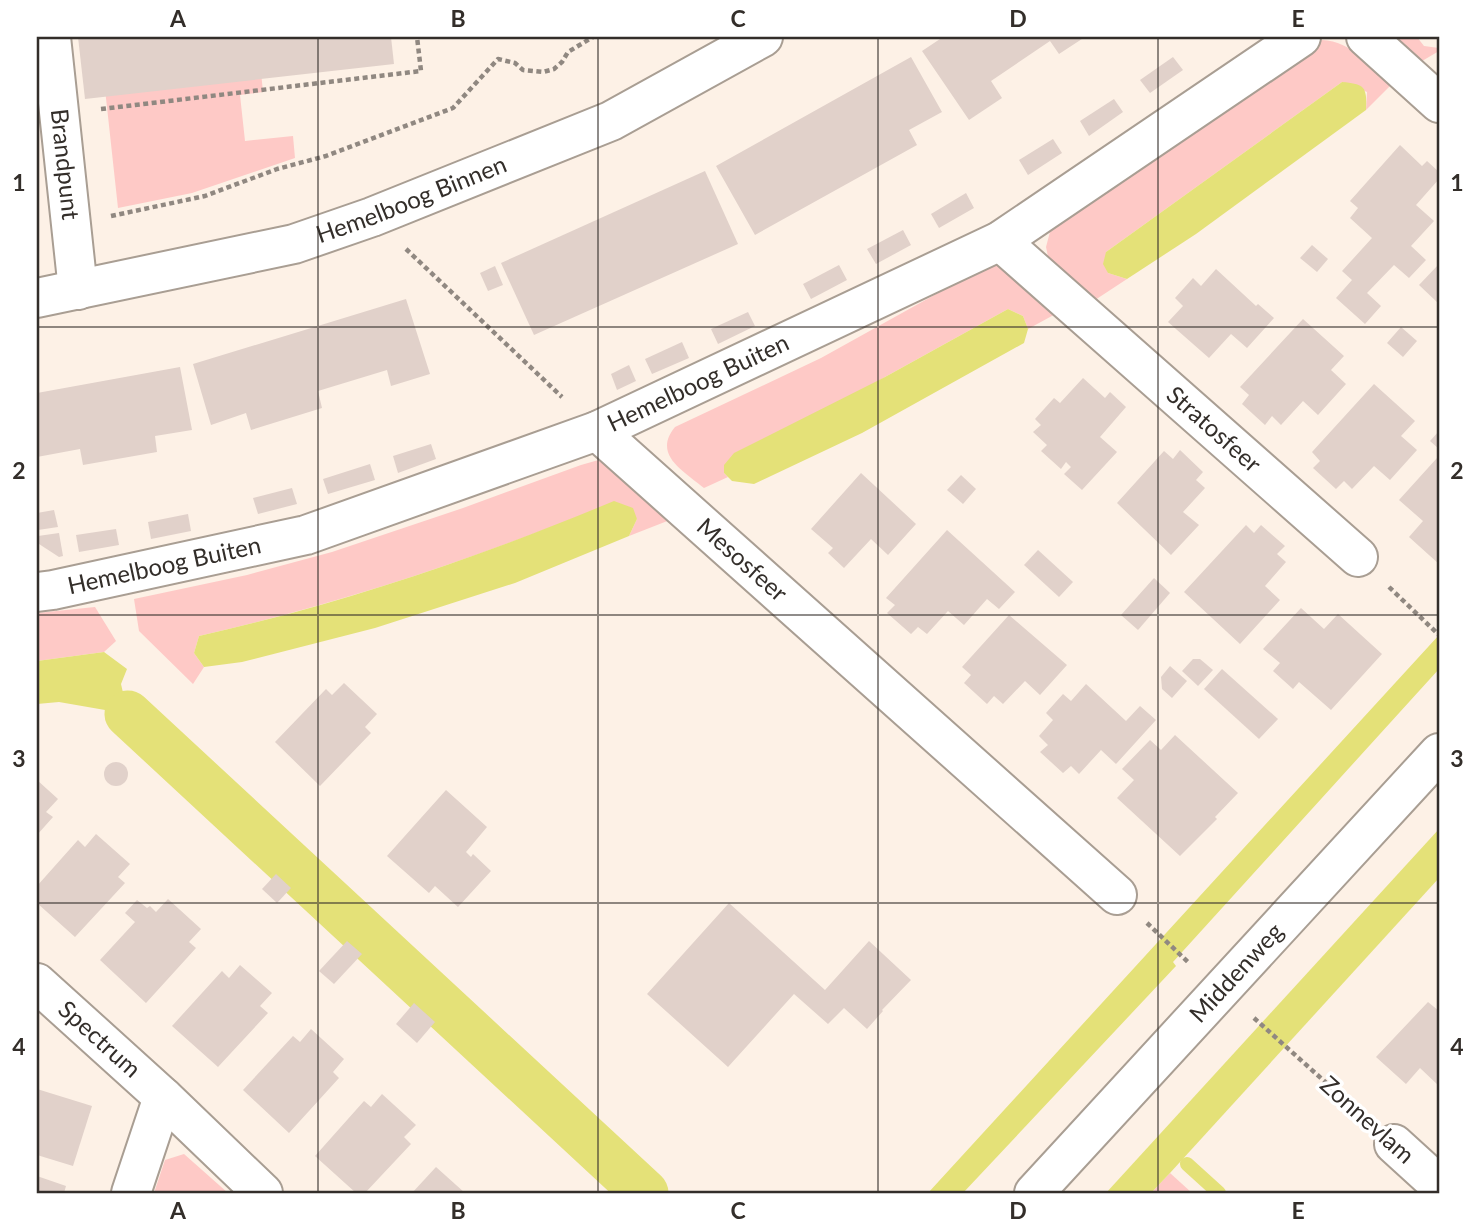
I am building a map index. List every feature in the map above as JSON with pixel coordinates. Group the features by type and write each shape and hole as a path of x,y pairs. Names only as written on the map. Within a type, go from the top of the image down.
{"street":[{"name":"Brandpunt","path":"51,37 78,290"},
{"name":"Hemelboog Binnen","path":"37,298 294,244 373,217 611,121 763,37"},
{"name":"Hemelboog Buiten","path":"37,592 306,535 597,431 1000,241 1301,37"},
{"path":"1366,37 1439,103"},
{"name":"Stratosfeer","path":"1000,241 1358,557"},
{"name":"Mesosfeer","path":"597,431 1128,905"},
{"name":"Middenweg","path":"1034,1193 1439,753"},
{"name":"Spectrum","path":"37,983 163,1097 262,1193"},
{"name":"Spectrum","path":"131,1193 163,1097"},
{"name":"Zonnevlam","path":"1394,1144 1439,1185"}],"path":[{"path":"59,114 421,71 418,37"},
{"path":"71,224 205,196 277,169 326,156 453,108 498,59 515,63 523,70 544,72 554,69 568,52 593,37"},
{"path":"373,217 597,431"},
{"path":"1358,557 1439,635"},
{"path":"1128,905 1192,965"},
{"name":"Zonnevlam","path":"1250,1014 1394,1144"}],"shaded area":[{"path":"1381,37 1417,37 1424,46 1439,48 1439,51 1412,67"},
{"path":"1322,40 1333,41 1351,50 1390,86 1366,110 1367,92 1342,82 1106,252 1108,273 1127,279 1095,300 1049,261 1046,247 1051,228"},
{"path":"261,72 263,92 240,95 245,141 293,136 295,158 192,193 118,208 105,89"},
{"path":"1342,82 1363,88 1366,110 1196,234 1127,279 1108,273 1103,264 1106,252"},
{"path":"1001,265 1061,311 1028,329 1023,316 1008,309 885,377 724,473 728,477 704,488 673,462 667,446 675,427 821,358 983,268"},
{"path":"1008,309 1023,316 1028,329 1024,343 862,433 754,484 732,481 724,473 724,465 734,453 885,377"},
{"path":"609,457 675,518 629,536 637,519 614,502 513,542 410,578 199,636 194,653 204,667 193,684 139,631 134,599 247,575 332,552"},
{"path":"614,501 633,508 637,519 629,536 515,583 375,628 242,662 204,667 194,653 199,636 410,578"},
{"path":"95,607 116,641 104,652 37,661 37,613"},
{"path":"1439,635 1439,669 1173,962 1176,966 963,1193 928,1193"},
{"path":"104,652 127,669 121,684 128,714 59,702 37,704 37,661"},
{"path":"1439,829 1439,878 1170,1173 1151,1193 1106,1193"},
{"path":"184,1154 228,1193 154,1193 165,1160"},
{"path":"1170,1173 1192,1193 1151,1193"}],"building":[{"path":"78,37 391,37 394,64 85,99"},
{"path":"943,37 1085,37 1059,54 1050,41 991,81 1002,98 969,120 922,51"},
{"path":"911,57 942,112 909,130 917,145 755,235 716,166"},
{"path":"1173,57 1183,70 1150,93 1140,80"},
{"path":"1114,99 1123,112 1089,136 1080,121"},
{"path":"1053,139 1062,153 1028,175 1019,160"},
{"path":"1400,145 1422,166 1427,161 1439,172 1439,179 1416,205 1434,221 1411,246 1426,260 1409,278 1394,265 1367,293 1381,306 1365,324 1336,298 1352,280 1342,271 1372,238 1350,218 1358,208 1350,201"},
{"path":"705,171 738,244 534,335 501,263"},
{"path":"966,193 974,208 939,228 931,214"},
{"path":"903,230 911,245 876,264 867,249"},
{"path":"1312,245 1328,259 1317,272 1300,258"},
{"path":"1439,264 1439,304 1419,285"},
{"path":"839,265 847,280 811,299 803,284"},
{"path":"495,266 503,285 488,291 480,273"},
{"path":"1216,269 1256,306 1258,304 1274,318 1247,348 1231,334 1209,358 1168,322 1183,306 1175,298 1193,278 1201,286"},
{"path":"406,299 430,374 391,386 387,370 318,391 322,408 251,430 246,413 211,425 193,364"},
{"path":"748,312 755,326 718,344 711,329"},
{"path":"1303,319 1344,356 1331,370 1346,384 1318,415 1303,401 1281,425 1272,416 1265,425 1242,404 1249,395 1240,387"},
{"path":"1401,327 1417,341 1403,357 1387,343"},
{"path":"682,342 689,358 652,374 645,359"},
{"path":"629,365 636,381 617,390 611,374"},
{"path":"180,367 192,430 155,436 157,452 83,465 80,449 37,457 37,393"},
{"path":"1083,378 1105,398 1110,392 1126,407 1100,437 1117,452 1082,490 1064,474 1071,467 1066,462 1061,469 1041,451 1047,445 1033,432 1041,425 1035,419 1054,398 1060,403"},
{"path":"1374,384 1415,421 1401,436 1417,450 1390,480 1374,466 1352,489 1344,481 1336,489 1313,468 1320,461 1312,452"},
{"path":"1439,431 1439,449 1430,441"},
{"path":"431,444 436,459 398,473 393,456"},
{"path":"1180,450 1203,472 1196,480 1205,488 1183,512 1199,525 1171,555 1117,503 1164,451 1173,459"},
{"path":"1437,458 1439,564 1409,537 1423,521 1399,500"},
{"path":"370,464 375,480 328,494 323,479"},
{"path":"861,473 916,524 888,555 871,539 844,568 828,553 833,548 811,529"},
{"path":"961,475 976,489 963,504 947,490"},
{"path":"292,488 297,504 258,514 253,498"},
{"path":"54,510 58,527 38,530 37,513"},
{"path":"188,514 191,531 151,539 148,522"},
{"path":"1246,525 1254,533 1261,525 1285,546 1277,554 1286,562 1265,586 1280,600 1240,644 1184,592"},
{"path":"116,529 119,545 79,552 76,535"},
{"path":"947,530 1015,592 999,609 987,599 964,625 948,611 927,634 918,627 911,634 887,613 895,605 886,598"},
{"path":"59,533 63,556 59,557 39,544 38,536"},
{"path":"1038,550 1073,582 1059,597 1024,565"},
{"path":"1154,578 1170,593 1138,630 1121,615"},
{"path":"1301,608 1324,629 1338,614 1382,654 1331,710 1299,682 1293,689 1273,671 1280,663 1263,649"},
{"path":"1009,615 1067,665 1040,695 1025,681 1003,704 994,696 987,704 964,683 971,675 962,667"},
{"path":"1193,659 1200,659 1213,670 1198,686 1182,671"},
{"path":"1170,666 1187,681 1172,698 1162,689 1161,677"},
{"path":"1222,669 1278,719 1259,739 1204,689"},
{"path":"344,683 377,714 365,727 371,733 320,786 275,742 326,689 332,695"},
{"path":"1086,684 1126,721 1140,706 1156,720 1116,764 1101,750 1079,774 1071,766 1063,773 1040,752 1048,745 1039,736 1053,720 1046,713 1063,694 1071,701"},
{"path":"1175,735 1238,793 1215,817 1217,819 1180,856 1117,798 1134,780 1122,769 1150,740 1161,750"},
{"path":"116,762 127,769 128,774 121,785 116,786 105,779 104,774 111,763"},
{"path":"37,780 58,799 46,812 53,817 37,835"},
{"path":"446,790 487,827 466,852 471,857 473,854 491,871 458,907 435,886 429,893 387,856"},
{"path":"96,834 130,864 118,877 125,883 75,937 37,903 37,886 78,840 85,847"},
{"path":"276,874 291,888 277,903 262,889"},
{"path":"168,899 201,929 189,942 196,948 146,1003 100,960 135,922 125,913 137,900 156,912"},
{"path":"729,903 825,990 869,941 911,980 867,1029 844,1008 828,1024 794,994 728,1067 647,994"},
{"path":"347,941 362,954 334,984 319,971"},
{"path":"240,965 272,993 260,1006 268,1013 218,1067 172,1026 222,971 229,978"},
{"path":"1428,1002 1439,1011 1439,1086 1420,1068 1406,1084 1376,1057"},
{"path":"414,1003 435,1022 417,1043 396,1024"},
{"path":"311,1029 344,1059 333,1072 339,1078 289,1133 243,1090 293,1036 300,1042"},
{"path":"37,1089 92,1106 73,1166 37,1155"},
{"path":"382,1094 416,1125 404,1137 411,1144 365,1193 356,1193 315,1156 364,1101 371,1107"},
{"path":"436,1167 465,1193 412,1193"},
{"path":"37,1176 66,1186 64,1193 37,1193"}],"waterway":[{"path":"128,714 645,1193"},
{"path":"1187,1164 1219,1193"}]}
